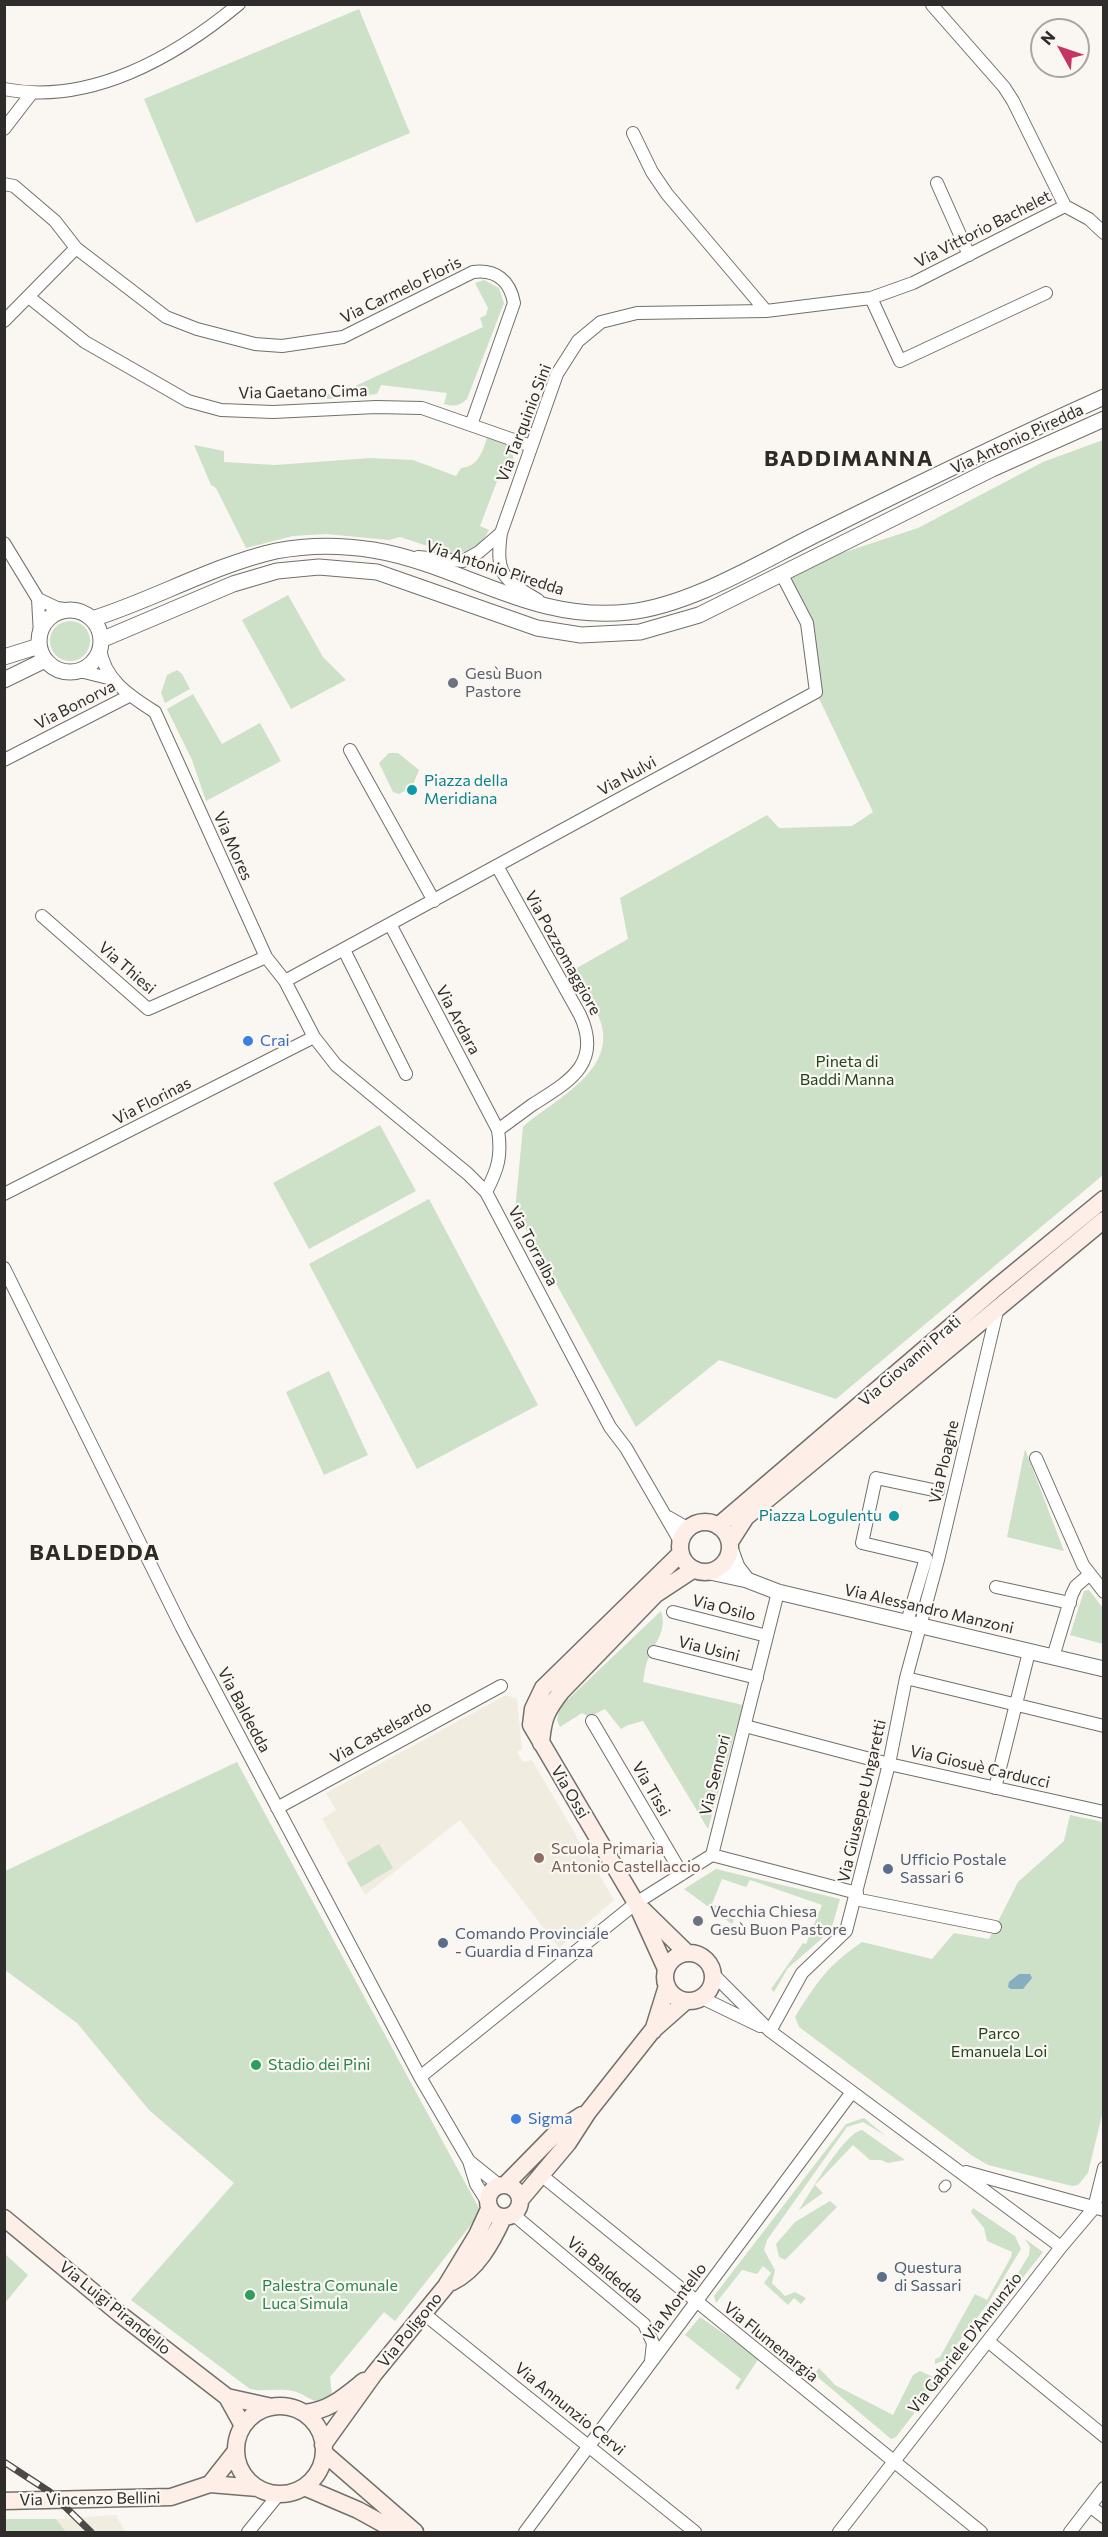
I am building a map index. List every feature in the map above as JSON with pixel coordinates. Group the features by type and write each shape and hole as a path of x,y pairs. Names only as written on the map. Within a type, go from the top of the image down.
{"main road":[{"name":"Via Giovanni Prati","path":"718,1526 997,1287 1104,1199"},
{"name":"Via Giovanni Prati","path":"730,1545 746,1517 998,1305 1104,1220"},
{"path":"701,1523 718,1526 726,1533 730,1545 724,1563 702,1570 656,1594 548,1708 543,1722 541,1743 531,1725 533,1709 543,1688 701,1523"},
{"path":"684,1542 688,1565 702,1570"},
{"name":"Via Ossi","path":"541,1743 636,1903 667,1978"},
{"name":"Via Ossi","path":"636,1903 687,1953"},
{"path":"687,1953 704,1958 713,1974 712,1985 694,1999 674,1996 667,1978 675,1958 687,1953"},
{"name":"Via Poligono","path":"652,2031 667,1978"},
{"name":"Via Poligono","path":"324,2449 374,2374 446,2286 477,2235 541,2175 568,2143 588,2112 652,2031 694,1999"},
{"name":"Via Poligono","path":"503,2209 491,2192 502,2185 560,2129 588,2112"},
{"path":"502,2185 516,2190 503,2209"},
{"name":"Via Luigi Pirandello","path":"4,2218 226,2397 243,2426"},
{"name":"Via Poligono","path":"304,2413 320,2412 333,2406 374,2374"},
{"name":"Via Luigi Pirandello","path":"226,2397 272,2407"},
{"path":"324,2449 321,2467 314,2478 304,2487 292,2493 279,2494 258,2488 246,2479 239,2466 236,2451 243,2426 251,2417 272,2407 283,2406 304,2413 313,2422 324,2449 415,2532"},
{"path":"210,2484 236,2451"},
{"name":"Via Vincenzo Bellini","path":"4,2500 171,2497 210,2484 258,2488"},
{"path":"304,2487 358,2510 398,2532"}],"street":[{"path":"4,89 38,94 108,82 202,34 239,4"},
{"path":"932,5 1004,87 1065,206"},
{"path":"4,129 31,94"},
{"path":"633,133 652,172 667,194 766,311"},
{"path":"937,183 969,255"},
{"name":"Via Carmelo Floris","path":"4,184 14,186 55,221 76,248 166,316 224,337 255,344 282,346 343,337 474,273 491,272 505,281 510,288 514,303 471,425"},
{"name":"Via Vittorio Bachelet","path":"766,311 871,298 913,283 1065,206 1089,219 1104,233"},
{"path":"4,321 76,248"},
{"path":"871,298 900,361 1046,293"},
{"name":"Via Gaetano Cima","path":"30,297 85,342 188,401 221,410 273,412 376,407 422,408 531,446"},
{"name":"Via Tarquinio Sini","path":"552,609 518,588 504,576 498,556 501,533 557,374 578,340 601,322 637,313 766,311"},
{"name":"Via Antonio Piredda","path":"92,619 243,561 276,551 315,547 347,547 402,556 552,609 594,615 633,612 689,597 962,462 1104,397"},
{"name":"Via Antonio Piredda","path":"101,644 233,584 277,571 319,567 377,572 537,628 581,635 640,632 699,615 992,469 1104,419"},
{"path":"402,556 463,561 479,552 501,533"},
{"path":"4,543 38,599 41,647 58,670 84,672 112,679"},
{"name":"Via Nulvi","path":"285,981 816,692 807,623 781,573"},
{"path":"38,599 57,608 72,610 92,619 100,632 101,644 91,664 75,672"},
{"path":"4,680 41,647 43,626 55,614 72,610"},
{"name":"Via Mores","path":"101,644 101,656 112,679 129,696 155,712 266,957 285,981 314,1037"},
{"path":"4,657 41,647"},
{"name":"Via Bonorva","path":"4,760 129,696"},
{"path":"350,750 434,901"},
{"name":"Via Pozzomaggiore","path":"497,866 587,1030 587,1047 581,1068 567,1084 498,1130"},
{"name":"Via Thiesi","path":"42,916 148,1009 266,957"},
{"name":"Via Ardara","path":"390,924 498,1130"},
{"path":"344,950 406,1074"},
{"name":"Via Torralba","path":"314,1037 336,1065 468,1174 486,1192 610,1427 626,1448 684,1542"},
{"name":"Via Florinas","path":"4,1194 314,1037"},
{"path":"486,1192 497,1171 500,1145 498,1130"},
{"name":"Via Baldedda","path":"4,1268 177,1618 420,2077 469,2161 476,2184 503,2209 644,2324 653,2343 651,2363"},
{"name":"Via Ploaghe","path":"914,1624 998,1305"},
{"path":"1036,1458 1083,1565 1104,1592"},
{"path":"914,1624 926,1558 862,1543 876,1478 938,1491"},
{"path":"730,1545 737,1567 747,1580"},
{"name":"Via Alessandro Manzoni","path":"702,1570 747,1580 778,1592 1104,1669"},
{"path":"1053,1657 1076,1586 1090,1574"},
{"path":"996,1587 1070,1603"},
{"name":"Via Sennori","path":"712,1855 778,1592"},
{"name":"Via Osilo","path":"673,1612 767,1636"},
{"name":"Via Giuseppe Ungaretti","path":"770,2031 802,1972 846,1931 889,1764 914,1624"},
{"name":"Via Usini","path":"654,1652 756,1678"},
{"path":"995,1788 1029,1652"},
{"path":"906,1678 1104,1726"},
{"name":"Via Castelsardo","path":"277,1808 501,1686"},
{"name":"Via Tissi","path":"592,1721 682,1874"},
{"name":"Via Giosuè Carducci","path":"745,1726 889,1764 1104,1812"},
{"path":"420,2077 636,1903 712,1855 856,1896 995,1927"},
{"path":"713,1974 770,2031 1061,2247"},
{"path":"694,1999 770,2031"},
{"name":"Via Montello","path":"525,2532 852,2092"},
{"name":"Via Baldedda","path":"469,2161 502,2185"},
{"name":"Via Gabriele D'Annunzio","path":"839,2532 1061,2247 1099,2209 1104,2168"},
{"path":"959,2170 1099,2209"},
{"name":"Via Flumenargia","path":"541,2175 981,2532"},
{"name":"Via Annunzio Cervi","path":"423,2313 695,2532"},
{"path":"989,2342 1104,2436"},
{"path":"1070,2532 1104,2488"},
{"path":"248,2532 279,2494"},
{"path":"1090,2506 1104,2517"}],"shaded area":[{"name":"Scuola Primaria Antonio Castellaccio","path":"506,1695 517,1699 522,1749 517,1752 523,1762 532,1760 614,1900 559,1948 460,1820 365,1895 322,1819 336,1810 326,1793"},
{"path":"116,2515 125,2532 66,2532 56,2519"}],"green space":[{"path":"359,9 410,133 196,223 144,99"},
{"path":"484,280 499,288 504,303 467,399 457,405 448,405 444,404 447,393 381,385 377,394 327,399 327,394 340,393 483,327 480,318 486,315 488,308 475,283"},
{"path":"487,438 507,444 512,449 514,463 511,472 502,468 480,526 489,530 483,541 471,551 460,553 449,553 400,537 389,540 326,534 293,536 246,548 216,488 211,485 194,445 224,451 224,462 275,465 370,458 413,460 456,476 461,468 476,461"},
{"name":"Pineta di Baddi Manna","path":"1103,440 1103,1175 836,1399 719,1360 636,1427 515,1210 523,1127 578,1084 599,1057 603,1041 599,1017 575,969 628,939 620,898 767,815 779,828 852,826 873,812 816,692 811,643 781,573 918,528 1043,462"},
{"path":"288,595 323,657 346,680 291,709 242,620"},
{"path":"70,621 84,627 90,641 84,655 70,661 56,655 50,641 56,627"},
{"path":"177,670 182,674 190,689 165,703 161,693 167,675"},
{"path":"193,694 222,744 260,723 281,761 206,801 192,760 167,709"},
{"path":"389,753 398,753 419,770 412,787 399,794 393,792 379,763"},
{"path":"380,1125 416,1191 309,1249 273,1183"},
{"path":"429,1199 538,1405 417,1469 309,1264"},
{"path":"329,1371 368,1455 324,1475 286,1392"},
{"path":"1025,1449 1064,1551 1007,1537"},
{"path":"1089,1590 1103,1608 1103,1644 1070,1635 1084,1591"},
{"path":"661,1611 663,1625 647,1662 643,1682 743,1705 708,1829 643,1721 621,1729 605,1709 589,1717 582,1713 560,1727 557,1720 560,1707"},
{"name":"Stadio dei Pini","path":"237,1762 481,2212 395,2321 384,2312 330,2377 332,2395 320,2401 293,2391 250,2389 131,2300 234,2183 149,2110 77,2023 5,1970 5,1871"},
{"name":"Parco Emanuela Loi","path":"1070,1815 1103,1822 1103,2111 1088,2173 1078,2185 1072,2186 988,2165 971,2155 799,2027 795,2017 824,1975 862,1942 932,1959 954,1933 989,1939 1018,1882 1064,1841"},
{"path":"379,1844 393,1868 361,1887 347,1863"},
{"path":"716,1869 840,1899 832,1927 788,1968 774,1992 771,1989 803,1943 806,1944 822,1905 750,1880 746,1887 722,1879 712,1904 736,1914 732,1924 684,1889"},
{"path":"864,2118 886,2136 863,2122 847,2127 767,2240 764,2250 775,2270 772,2283 785,2296 795,2292 806,2298 801,2304 794,2298 788,2305 764,2283 771,2273 763,2266 757,2274 742,2270 716,2303 714,2296 846,2124"},
{"path":"862,2130 905,2160 888,2163 881,2160 870,2160 853,2145 815,2185 823,2193 799,2210 819,2178 837,2152 846,2141"},
{"path":"830,2201 837,2207 785,2260 779,2257 776,2244 795,2222"},
{"path":"973,2208 1015,2236 1021,2249 989,2302 945,2360 935,2364 935,2359 940,2357 975,2294 987,2300 1011,2257 1012,2252 987,2241 984,2228 971,2212"},
{"path":"1025,2239 1043,2252 991,2318 1029,2255 1030,2247"},
{"path":"5,2254 28,2275 5,2303"},
{"path":"700,2317 759,2358 738,2390 735,2388 741,2379 685,2335"},
{"path":"819,2368 835,2385 893,2415 913,2375 920,2371 940,2380 896,2437 891,2439 814,2374"},
{"path":"4,2519 56,2519 66,2532 5,2532"}],"water":[{"path":"1019,1974 1030,1974 1032,1978 1023,1989 1008,1987 1009,1982"}],"railway":[{"path":"4,2462 50,2492 91,2532"}],"place":[{"name":"Gesù Buon Pastore","path":"453,683"},
{"name":"Piazza della Meridiana","path":"412,790"},
{"name":"Crai","path":"248,1041"},
{"name":"Piazza Logulentu","path":"894,1516"},
{"name":"Scuola Primaria Antonio Castellaccio","path":"539,1858"},
{"name":"Ufficio Postale Sassari 6","path":"888,1869"},
{"name":"Vecchia Chiesa Gesù Buon Pastore","path":"698,1921"},
{"name":"Comando Provinciale - Guardia d Finanza","path":"443,1943"},
{"name":"Stadio dei Pini","path":"256,2065"},
{"name":"Sigma","path":"516,2119"},
{"name":"Questura di Sassari","path":"882,2277"},
{"name":"Palestra Comunale Luca Simula","path":"250,2295"}],"district":[{"name":"BADDIMANNA","path":"849,459"},
{"name":"BALDEDDA","path":"95,1553"}]}
